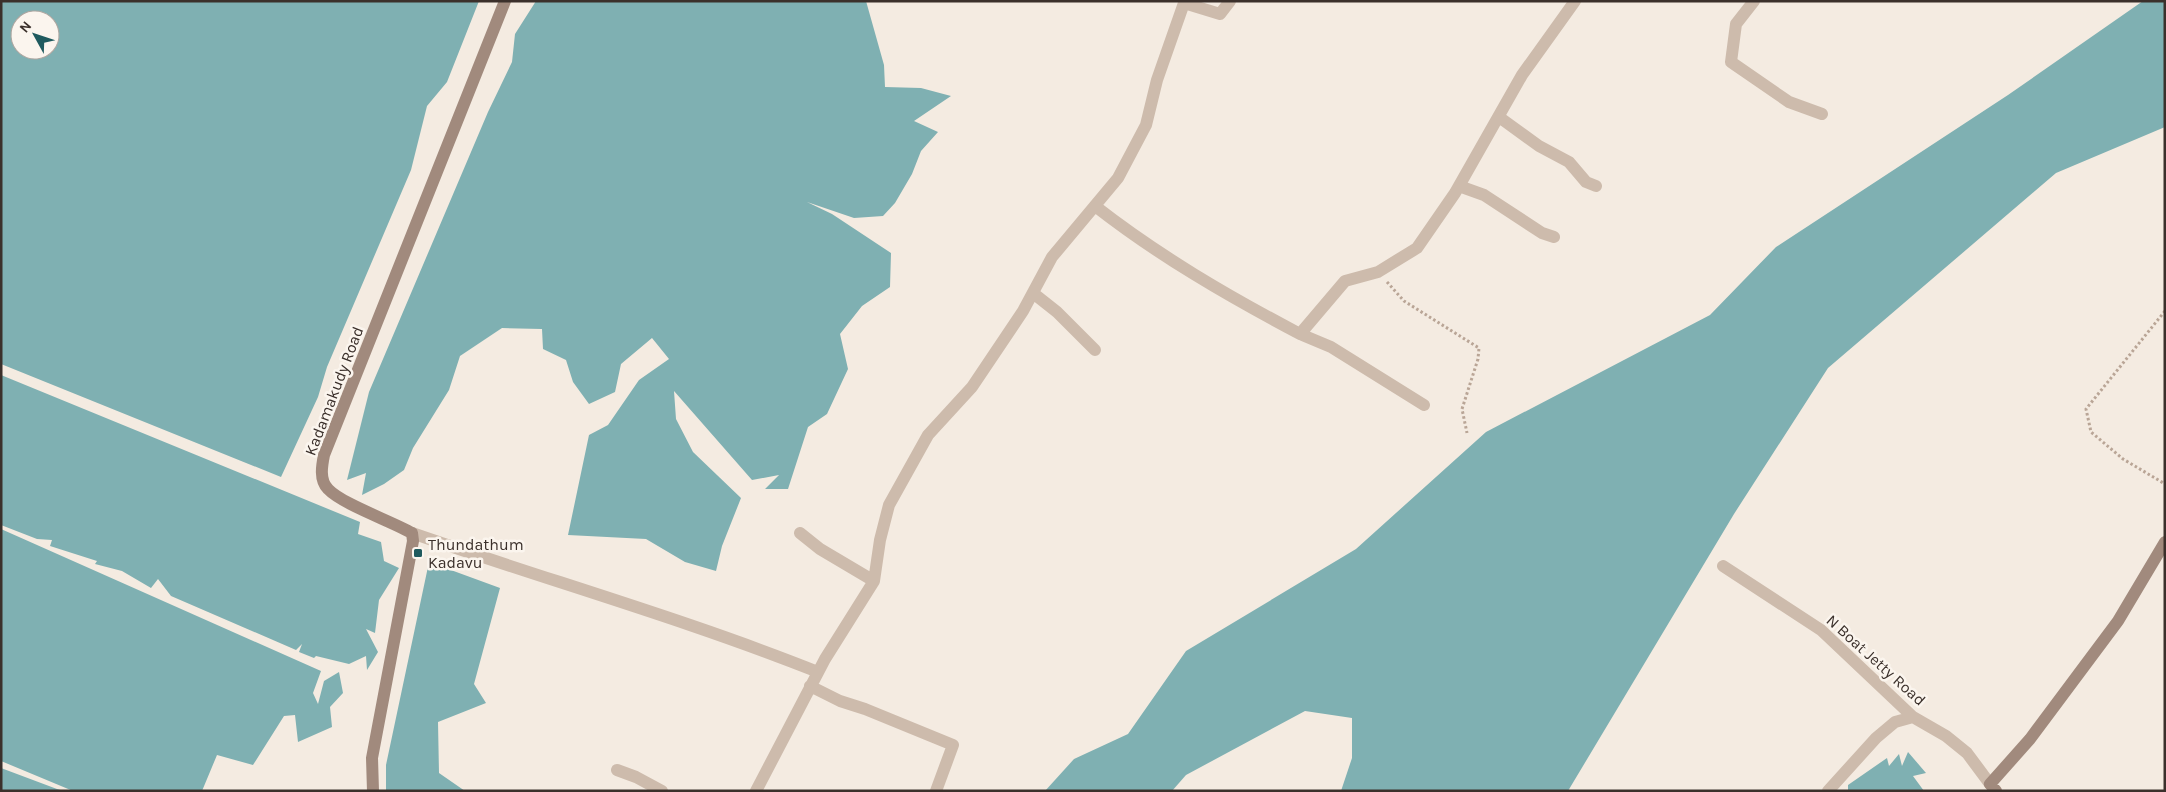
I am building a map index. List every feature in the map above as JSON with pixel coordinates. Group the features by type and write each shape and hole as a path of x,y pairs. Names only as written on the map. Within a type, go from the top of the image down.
{"street":[{"name":"Kadamakudy Road","path":"412,533 345,500 327,488 321,471 324,454 505,1"},
{"path":"756,791 810,686 874,581 880,540 890,505 912,462 928,435 972,387 1023,311 1052,257 1118,178 1146,125 1157,80 1181,2 1220,14 1230,1"},
{"path":"1300,334 1345,281 1378,272 1417,248 1459,186 1522,75 1575,1"},
{"path":"1754,1 1736,24 1731,62 1789,102 1822,114"},
{"path":"1498,117 1540,146 1568,162 1586,182 1596,186"},
{"path":"1459,186 1484,195 1542,233 1554,237"},
{"path":"1094,206 1125,230 1219,291 1300,334 1331,347 1424,405"},
{"path":"1033,293 1057,312 1095,350"},
{"path":"373,791 372,758 412,533 488,560 662,614 818,672"},
{"path":"800,533 820,549 874,581"},
{"path":"1993,787 2118,621 2165,542"},
{"name":"N Boat Jetty Road","path":"1723,566 1820,630 1913,717 1946,736 1967,753 1993,787"},
{"path":"810,686 953,745 936,791"},
{"path":"1828,791 1882,733 1895,722 1913,717"},
{"path":"617,770 636,777 662,791"}],"path":[{"path":"1378,272 1404,301 1479,348 1478,359 1462,409 1467,433"},
{"path":"2165,311 2086,409 2092,432 2123,459 2165,484"}],"water":[{"path":"1,1 479,1 447,82 427,106 411,170 327,367 318,397 281,477 1,364"},
{"path":"536,1 866,1 884,65 885,87 921,88 951,96 914,121 938,132 921,151 912,174 895,203 883,216 854,218 807,202 832,214 891,253 890,287 862,306 840,334 848,369 827,414 808,427 788,489 765,489 779,475 752,480 674,391 676,419 693,452 741,498 722,546 716,571 685,562 646,539 568,535 589,435 608,425 639,380 669,359 652,338 621,364 615,392 589,404 573,382 566,360 543,349 542,329 502,328 460,356 449,390 413,448 404,470 384,484 362,495 366,473 347,480 369,392 488,112 512,62 515,34"},
{"path":"2143,1 2165,1 2165,127 2056,173 1828,368 1734,514 1568,791 1341,791 1352,758 1352,718 1305,711 1186,775 1172,791 1045,791 1074,759 1128,734 1186,651 1356,549 1486,432 1710,315 1776,247 2008,95"},
{"path":"1,375 360,522 358,534 381,542 384,561 399,568 379,600 375,633 366,629 378,652 367,670 366,656 349,664 316,656 314,658 299,652 302,644 296,650 171,596 158,579 151,588 122,571 95,564 97,561 50,546 52,540 37,539 1,525"},
{"path":"1,529 321,671 313,693 318,704 324,681 339,672 343,693 330,707 332,727 298,742 295,715 284,716 253,765 217,755 202,791 73,791 1,761"},
{"path":"429,562 500,588 474,684 486,703 438,722 439,773 465,791 386,791 386,765"},
{"path":"1908,752 1926,773 1913,776 1924,791 1848,791 1848,785 1887,758 1889,766 1899,754 1902,766"},
{"path":"1,768 57,789 64,791 1,791"}],"place":[{"name":"Thundathum Kadavu","path":"418,553"}]}
